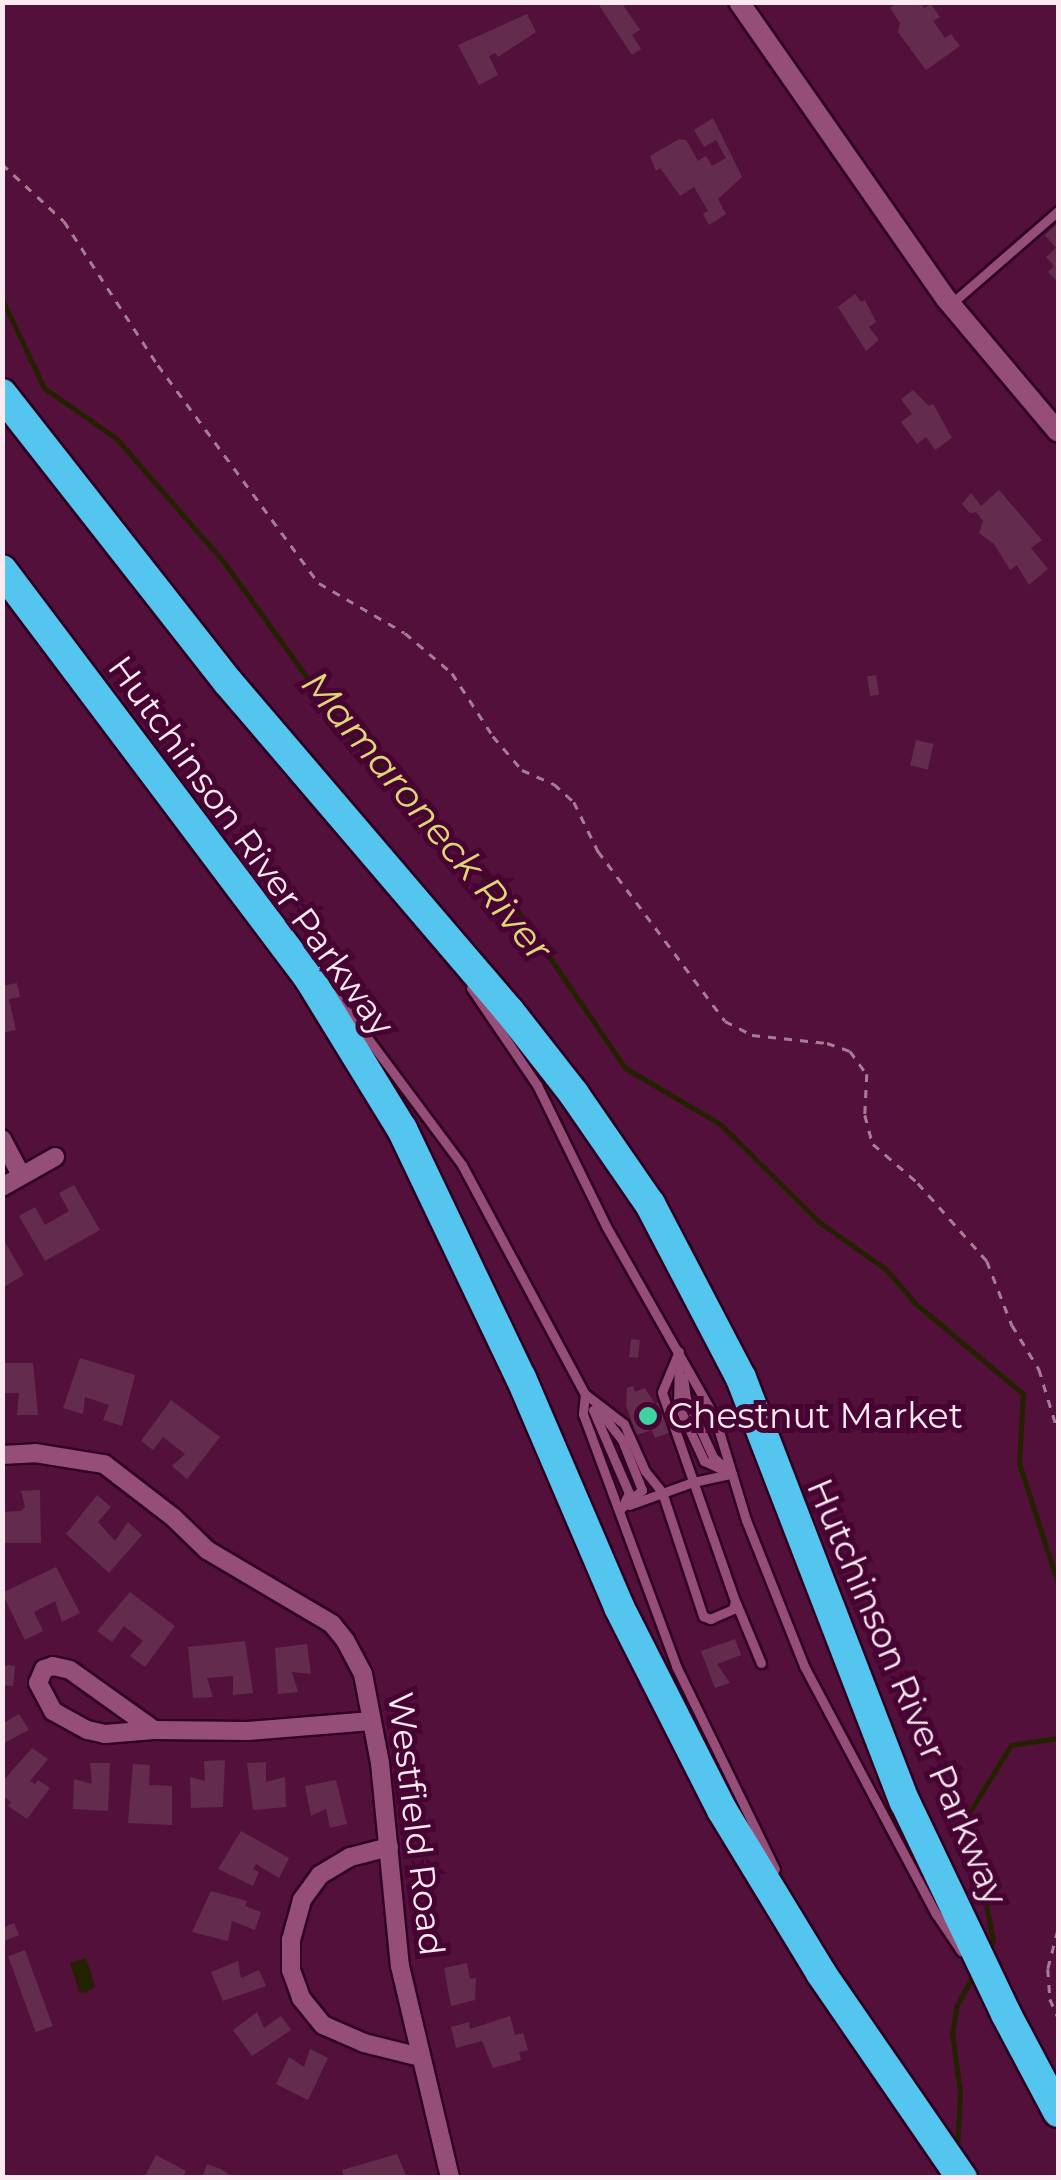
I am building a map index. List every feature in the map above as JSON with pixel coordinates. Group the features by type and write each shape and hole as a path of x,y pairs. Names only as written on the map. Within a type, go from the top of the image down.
{"highway":[{"path":"2,370 71,480"},
{"name":"Hutchinson River Parkway","path":"2,394 228,682 400,881 574,1094 650,1204 741,1378 942,1906 1058,2112"},
{"name":"Hutchinson River Parkway","path":"2,570 230,868 309,978 402,1129 514,1362 619,1607 722,1810 821,1973 962,2178"}],"street":[{"path":"740,2 951,304 1058,432"},
{"path":"2,1138 22,1175"},
{"path":"2,1187 55,1157"},
{"name":"Westfield Road","path":"2,1455 35,1453 104,1464 124,1476 220,1560 332,1624 363,1674 389,1847 400,1966 450,2178"},
{"path":"154,1730 70,1670 52,1666 44,1669 39,1690 52,1712 105,1734 154,1730 248,1732 372,1721"},
{"path":"389,1847 350,1858 320,1875 302,1900 290,1940 291,1970 300,1998 323,2025 364,2044 420,2057"}],"lane":[{"path":"951,304 1036,235 1058,211"},
{"path":"230,868 343,1003 462,1165 585,1394 622,1440 642,1490 622,1508"},
{"path":"400,881 537,1085 606,1226 715,1418 804,1666 942,1906"},
{"path":"679,1351 678,1405 704,1461 732,1474"},
{"path":"679,1351 662,1392 735,1601 761,1663"},
{"path":"585,1394 624,1424 644,1471 662,1492 703,1616 710,1620 733,1609 735,1601"},
{"path":"585,1394 583,1414 622,1508 676,1666 821,1973"},
{"path":"622,1508 693,1482 732,1474"}],"path":[{"path":"2,164 64,222 158,365 318,583 404,633 452,673 492,736 522,770 554,784 574,802 598,850 726,1020 752,1035 827,1043 850,1050 867,1074 865,1115 872,1144 918,1183 987,1261 1012,1325 1039,1369 1058,1431"},
{"path":"1058,1930 1048,1969 1050,1999 1058,2017"}],"shaded area":[{"path":"86,1958 95,1986 86,1993 79,1991 70,1963"}],"building":[{"path":"597,2 621,2 640,30 632,35 641,49 632,55"},
{"path":"899,2 920,2 924,8 931,4 940,17 933,21 945,38 951,34 960,46 926,70 898,32 900,23 890,8"},
{"path":"527,14 536,32 498,57 495,53 489,56 498,75 479,85 458,45"},
{"path":"713,118 742,177 718,199 726,214 709,225 703,214 708,211 694,187 680,196 660,168 656,171 650,156 679,139 686,140 698,161 706,156 712,166 726,158 716,140 704,147 694,130"},
{"path":"1058,223 1058,282 1048,272 1054,266 1046,257 1056,248 1045,235"},
{"path":"855,294 861,302 865,300 876,322 869,327 879,340 866,351 838,307"},
{"path":"913,390 929,406 933,404 952,438 935,450 926,437 917,444 901,422 912,414 901,399"},
{"path":"999,490 1042,540 1031,548 1048,569 1029,585 1017,565 1010,570 994,544 979,533 983,521 976,512 970,513 962,504 971,493 981,506"},
{"path":"876,675 879,695 870,696 867,676"},
{"path":"916,740 934,744 928,769 910,765"},
{"path":"17,983 20,997 9,999 16,1030 2,1033 2,986"},
{"path":"74,1185 100,1230 45,1261 19,1216 35,1207 45,1225 69,1211 59,1193"},
{"path":"2,1237 24,1275 2,1288"},
{"path":"631,1339 640,1340 638,1358 629,1357"},
{"path":"80,1358 135,1375 122,1426 103,1420 109,1405 85,1397 83,1414 63,1408"},
{"path":"2,1363 33,1363 38,1415 17,1415 19,1393 2,1393"},
{"name":"Chestnut Market","path":"633,1386 635,1392 645,1388 655,1404 661,1402 671,1432 655,1438 652,1430 636,1435 626,1405 627,1388"},
{"path":"171,1400 220,1437 187,1479 172,1466 185,1454 163,1437 153,1450 141,1441"},
{"path":"694,1403 715,1452 696,1460 676,1411"},
{"path":"623,1434 643,1484 624,1492 604,1442"},
{"path":"40,1490 41,1543 2,1543 2,1512 21,1511 25,1507 21,1491"},
{"path":"97,1495 111,1507 98,1522 115,1541 128,1522 142,1535 109,1573 66,1534"},
{"path":"56,1567 80,1613 62,1622 55,1601 34,1612 43,1631 25,1640 2,1593"},
{"path":"130,1592 175,1626 145,1667 130,1656 143,1641 124,1626 112,1642 97,1631"},
{"path":"735,1639 741,1655 717,1664 730,1683 715,1688 701,1651"},
{"path":"245,1641 253,1693 233,1695 233,1676 207,1678 213,1697 193,1698 188,1647"},
{"path":"307,1644 311,1674 292,1672 298,1692 278,1694 275,1648"},
{"path":"15,1666 13,1686 2,1685 2,1667"},
{"path":"19,1714 29,1730 2,1744 2,1724"},
{"path":"32,1748 48,1759 30,1781 35,1784 38,1780 50,1788 27,1819 8,1806 11,1802 2,1795 2,1782"},
{"path":"225,1760 223,1807 191,1808 190,1777 205,1781 204,1761"},
{"path":"266,1762 266,1782 285,1777 286,1807 253,1810 247,1763"},
{"path":"90,1763 110,1763 108,1811 73,1809 74,1779 92,1784"},
{"path":"133,1764 150,1765 149,1785 172,1786 172,1825 128,1823"},
{"path":"336,1780 347,1824 330,1828 326,1809 311,1816 305,1786"},
{"path":"241,1831 289,1858 279,1878 256,1864 253,1869 259,1872 253,1886 218,1869"},
{"path":"211,1891 247,1901 245,1906 261,1912 255,1930 232,1921 228,1941 192,1932"},
{"path":"14,1923 19,1935 4,1941 2,1928"},
{"path":"25,1950 53,2026 36,2032 8,1956"},
{"path":"238,1961 241,1978 259,1970 266,1986 223,2001 211,1972"},
{"path":"467,1963 470,1979 476,1978 475,2000 451,2006 444,1968"},
{"path":"257,2012 264,2028 281,2016 291,2030 252,2056 233,2030"},
{"path":"510,2016 515,2035 523,2033 528,2050 519,2052 521,2060 493,2068 482,2041 456,2048 451,2027 469,2022 470,2029"},
{"path":"310,2049 328,2058 308,2100 276,2084 289,2057 304,2067"},
{"path":"397,2154 407,2178 344,2178 342,2170"},
{"path":"156,2155 186,2171 183,2178 144,2178"},
{"path":"207,2164 221,2169 234,2178 202,2178"}],"waterway":[{"name":"Mamaroneck River","path":"2,299 44,388 116,438 223,561 344,729 520,914 625,1068 720,1124 819,1222 887,1270 915,1303 1023,1394 1019,1463 1058,1584"},
{"name":"Mamaroneck River","path":"989,1948 993,1941 969,1813 1011,1745 1058,1738"},
{"name":"Mamaroneck River","path":"957,2149 960,2092 952,2033 957,2005 973,1975"}],"place":[{"name":"Chestnut Market","path":"648,1416"}]}
